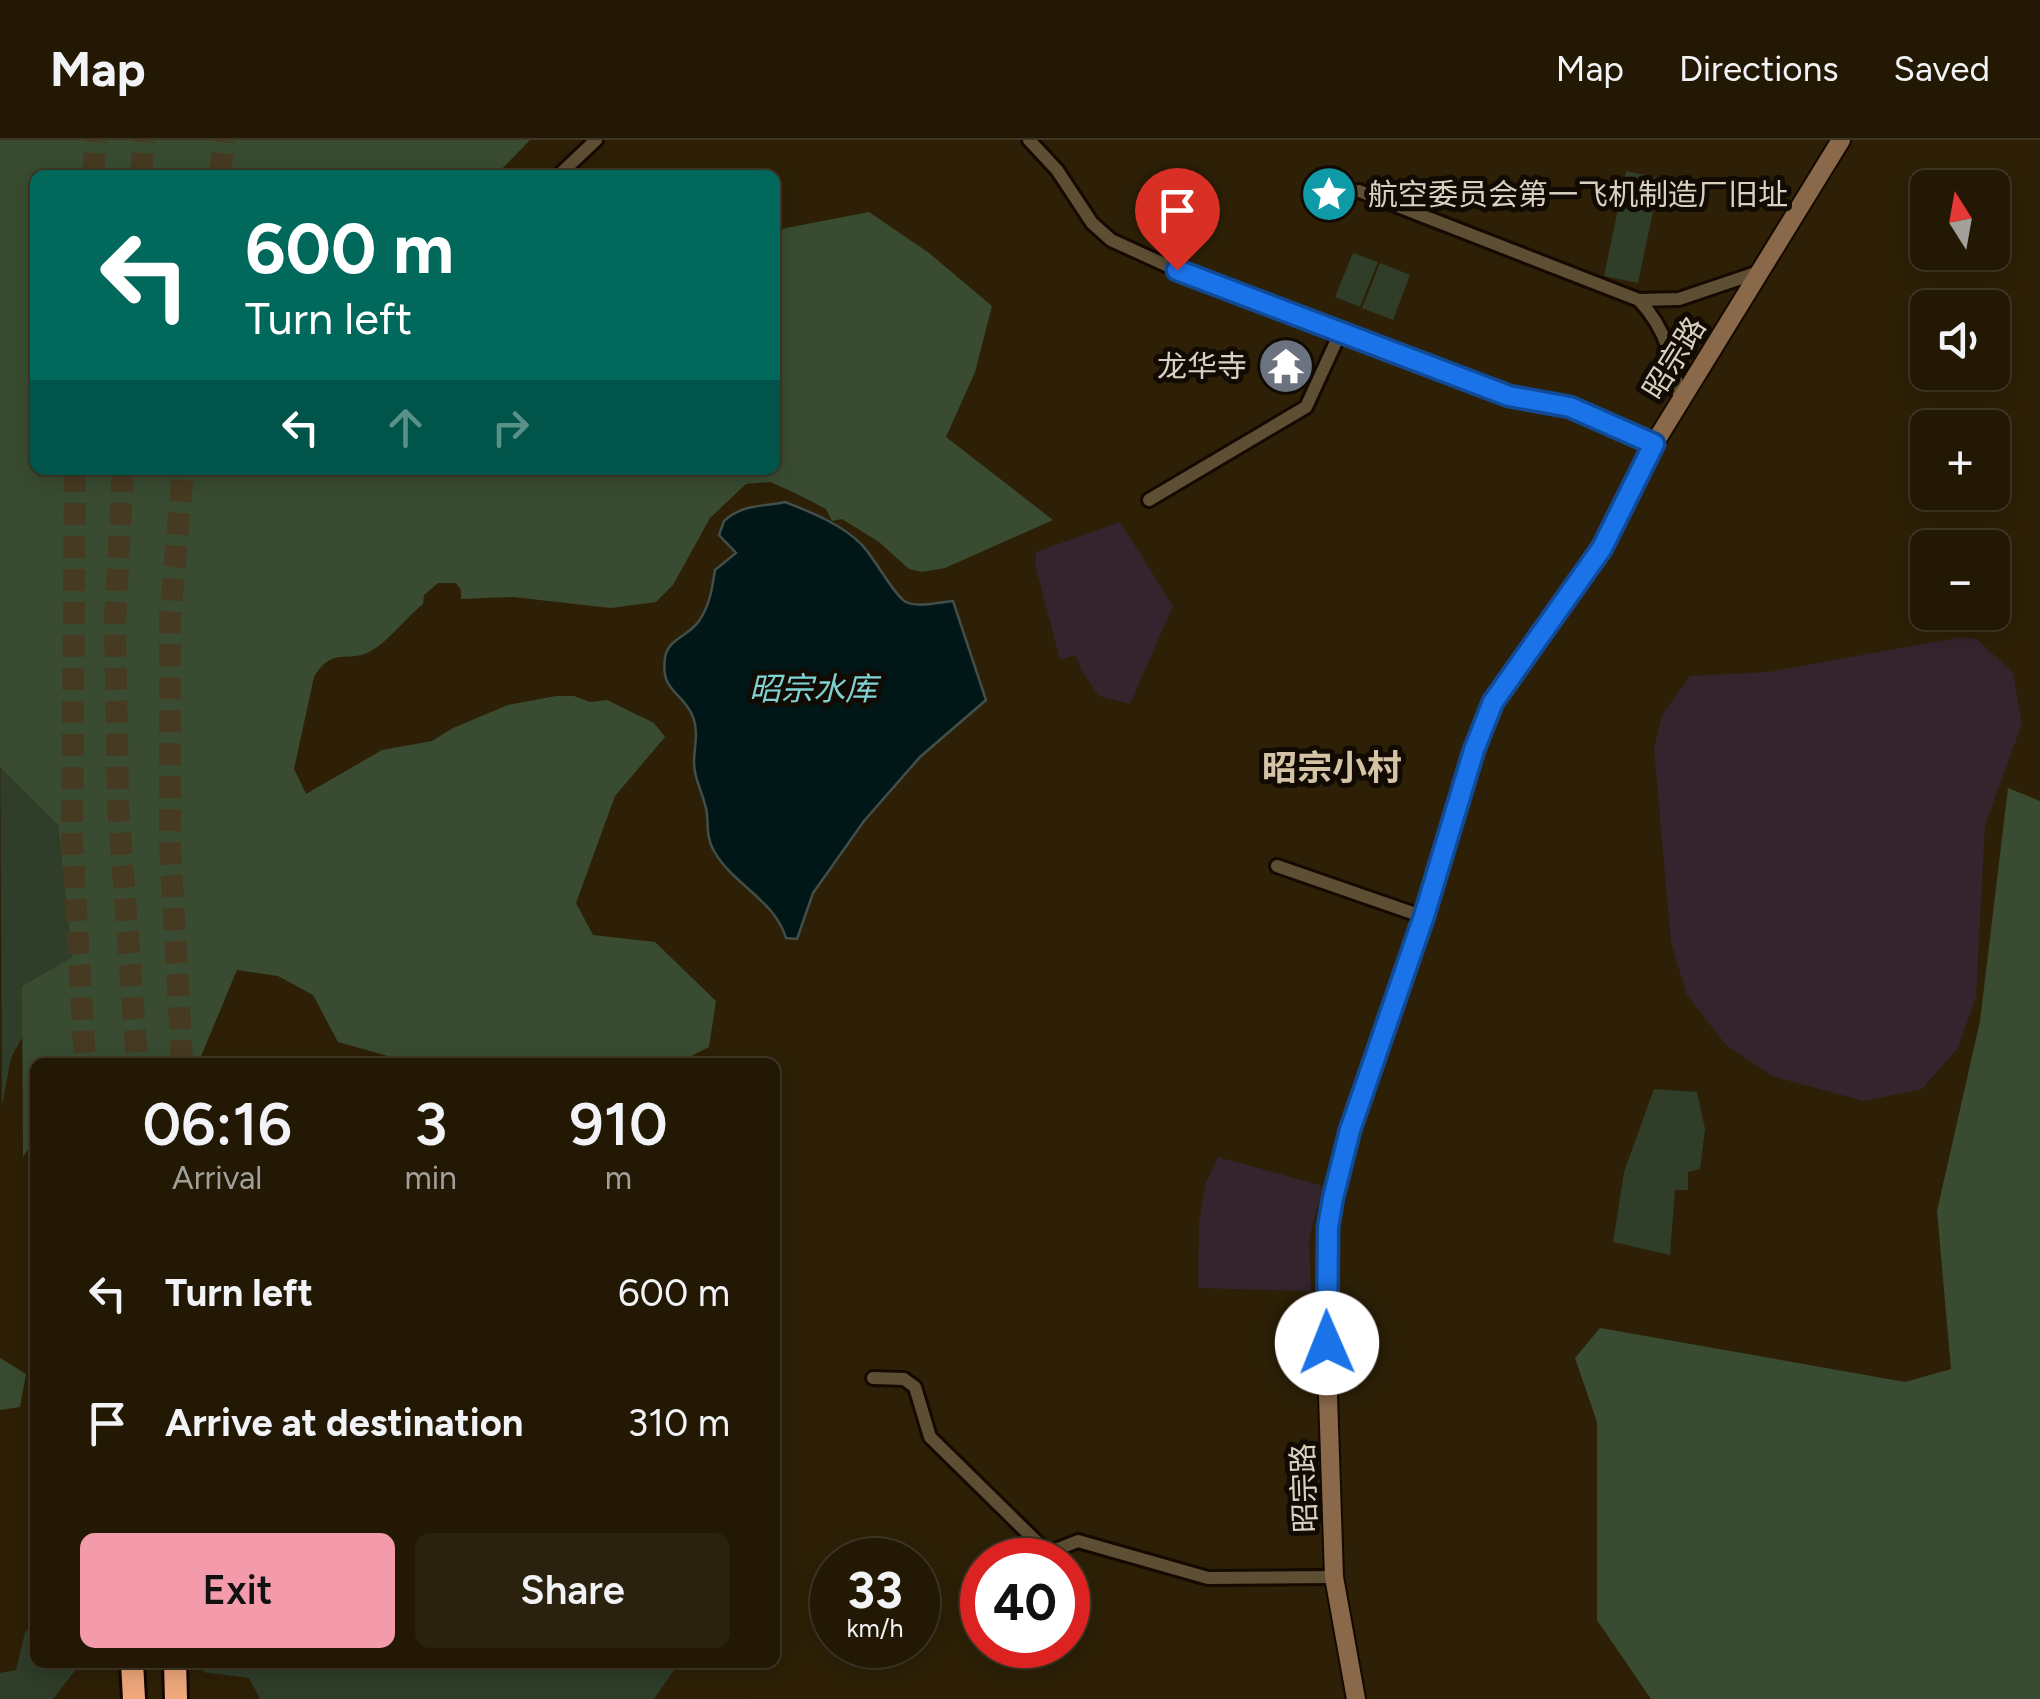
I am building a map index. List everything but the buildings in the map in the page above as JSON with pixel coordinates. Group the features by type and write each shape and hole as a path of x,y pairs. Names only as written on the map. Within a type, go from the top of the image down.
{"highway":[{"path":"132,1668 134,1699"},
{"path":"179,1668 179,1699"}],"street":[{"path":"563,170 596,140"},
{"path":"1028,140 1057,170 1092,223 1111,240 1177,270 1509,396 1570,407 1654,444"},
{"name":"昭宗路","path":"1356,1699 1334,1576 1326,1304 1328,1227 1350,1130 1493,702 1602,548 1654,444 1841,140"},
{"path":"1359,191 1638,300 1679,299 1760,271"},
{"path":"1638,300 1653,316 1670,349 1680,402"},
{"path":"1149,500 1306,407 1341,331"},
{"path":"1277,866 1424,916"},
{"path":"874,1378 904,1379 914,1387 930,1437 1026,1538"},
{"path":"1090,1544 1208,1578 1334,1576"}],"shaded area":[{"path":"1120,522 1173,606 1130,704 1099,696 1076,655 1060,660 1035,564 1036,552"},
{"path":"1961,637 1977,639 2013,673 2022,724 1985,825 1976,997 1958,1048 1922,1089 1864,1101 1772,1076 1726,1045 1687,995 1671,943 1654,749 1662,715 1690,676 1768,672"},
{"path":"1218,1157 1323,1186 1309,1239 1311,1291 1198,1288 1199,1223 1205,1185"}],"green space":[{"path":"0,140 530,140 501,170 30,170 30,475 780,475 781,229 869,212 929,253 992,306 975,372 946,437 1053,520 945,568 922,572 909,569 879,542 842,519 832,521 826,509 797,494 770,482 746,484 710,518 673,585 656,602 611,608 513,597 461,599 456,583 438,583 424,595 423,604 376,648 361,655 334,658 314,677 294,769 306,794 382,750 432,741 508,705 556,696 574,696 590,702 607,700 654,723 665,737 615,796 576,903 593,935 655,942 716,1001 709,1047 688,1058 395,1058 338,1042 313,995 278,976 237,970 200,1058 30,1058 30,1146 23,1157 22,986 72,957 58,825 0,767"},
{"path":"1626,171 1660,178 1638,283 1604,276"},
{"path":"1353,253 1378,262 1360,307 1335,297"},
{"path":"1380,263 1410,275 1393,320 1362,308"},
{"path":"0,725 58,825 72,957 22,986 23,1036 11,1058 2,1105"},
{"path":"2008,788 2040,801 2040,1699 1651,1699 1597,1620 1597,1422 1575,1358 1600,1328 1905,1382 1951,1369 1937,1211 1980,1021"},
{"path":"1654,1089 1697,1092 1705,1129 1700,1169 1688,1172 1688,1190 1675,1190 1670,1255 1613,1242 1624,1172"},
{"path":"0,1358 26,1374 20,1407 0,1410"},
{"path":"30,1627 30,1668 77,1668 53,1699 0,1699 0,1673 16,1670 25,1632"},
{"path":"207,1668 676,1668 654,1699 260,1699 249,1678 202,1672"}],"water":[{"name":"昭宗水库","path":"785,502 846,531 867,551 906,602 923,605 953,601 986,700 920,757 864,821 813,893 797,939 786,938 772,913 722,863 712,847 706,807 694,770 695,723 669,685 664,670 670,646 703,615 715,570 736,553 719,535 724,521 745,509"}],"tunnel":[{"path":"93,170 96,140"},
{"path":"141,170 144,140"},
{"path":"221,170 224,140"},
{"path":"75,475 72,842 85,1058"},
{"path":"123,475 115,621 118,803 137,1058"},
{"path":"182,1058 170,845 170,618 183,475"}],"place":[{"name":"航空委员会第一飞机制造厂旧址","path":"1329,194"},
{"name":"龙华寺","path":"1286,366"}],"district":[{"name":"昭宗小村","path":"1332,768"}],"route":[{"path":"1177,270 1509,396 1570,407 1654,444 1602,548 1493,702 1474,750 1424,916 1350,1130 1333,1198 1328,1227 1327,1343"}]}
